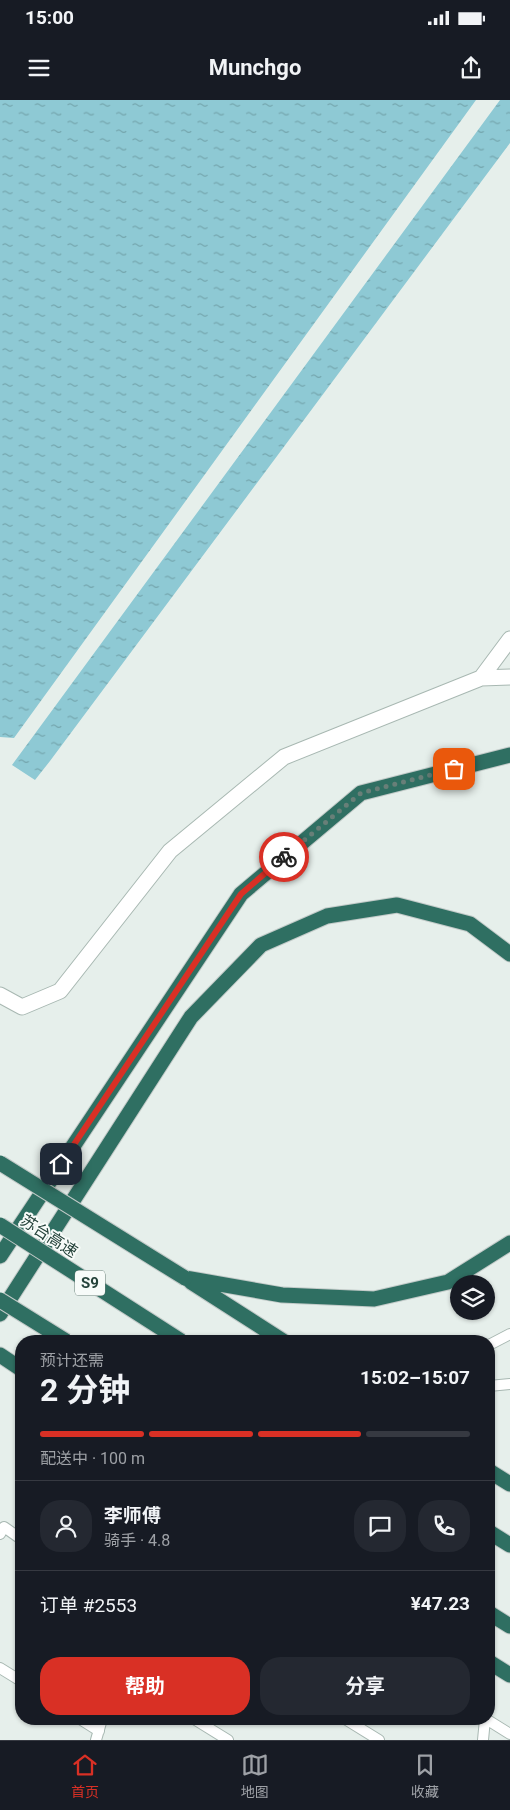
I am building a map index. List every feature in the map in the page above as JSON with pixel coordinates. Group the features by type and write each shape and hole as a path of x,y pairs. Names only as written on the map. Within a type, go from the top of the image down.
{"highway":[{"path":"0,1256 241,894 361,793 510,756"},
{"path":"0,1314 191,1017 261,945 327,916 397,905 470,924 510,954"},
{"path":"0,1163 274,1335"},
{"name":"苏台高速","path":"0,1225 172,1335"},
{"path":"185,1278 282,1295 374,1299 448,1282 510,1243"},
{"path":"0,1300 56,1335"},
{"path":"0,1355 15,1364"},
{"path":"495,1475 510,1484"},
{"path":"495,1536 510,1545"},
{"path":"495,1617 510,1626"},
{"path":"495,1666 510,1676"}],"street":[{"path":"481,678 510,639"},
{"path":"0,995 22,1007 60,991 170,851 284,758 481,678 510,677"}],"lane":[{"path":"495,1342 510,1334"},
{"path":"495,1385 510,1384"},
{"path":"0,1534 4,1527 15,1535"},
{"path":"0,1668 15,1677"},
{"path":"86,1725 98,1736"},
{"path":"204,1725 228,1740"},
{"path":"355,1725 379,1740"},
{"path":"483,1740 485,1725"},
{"path":"495,1725 510,1734"}],"water":[{"path":"0,100 476,100 14,738 0,737"},
{"path":"500,100 510,100 510,143 35,780 12,765"}],"way so far":[{"path":"284,857 361,793 454,769"}],"route":[{"path":"61,1164 241,894 284,857"}]}
